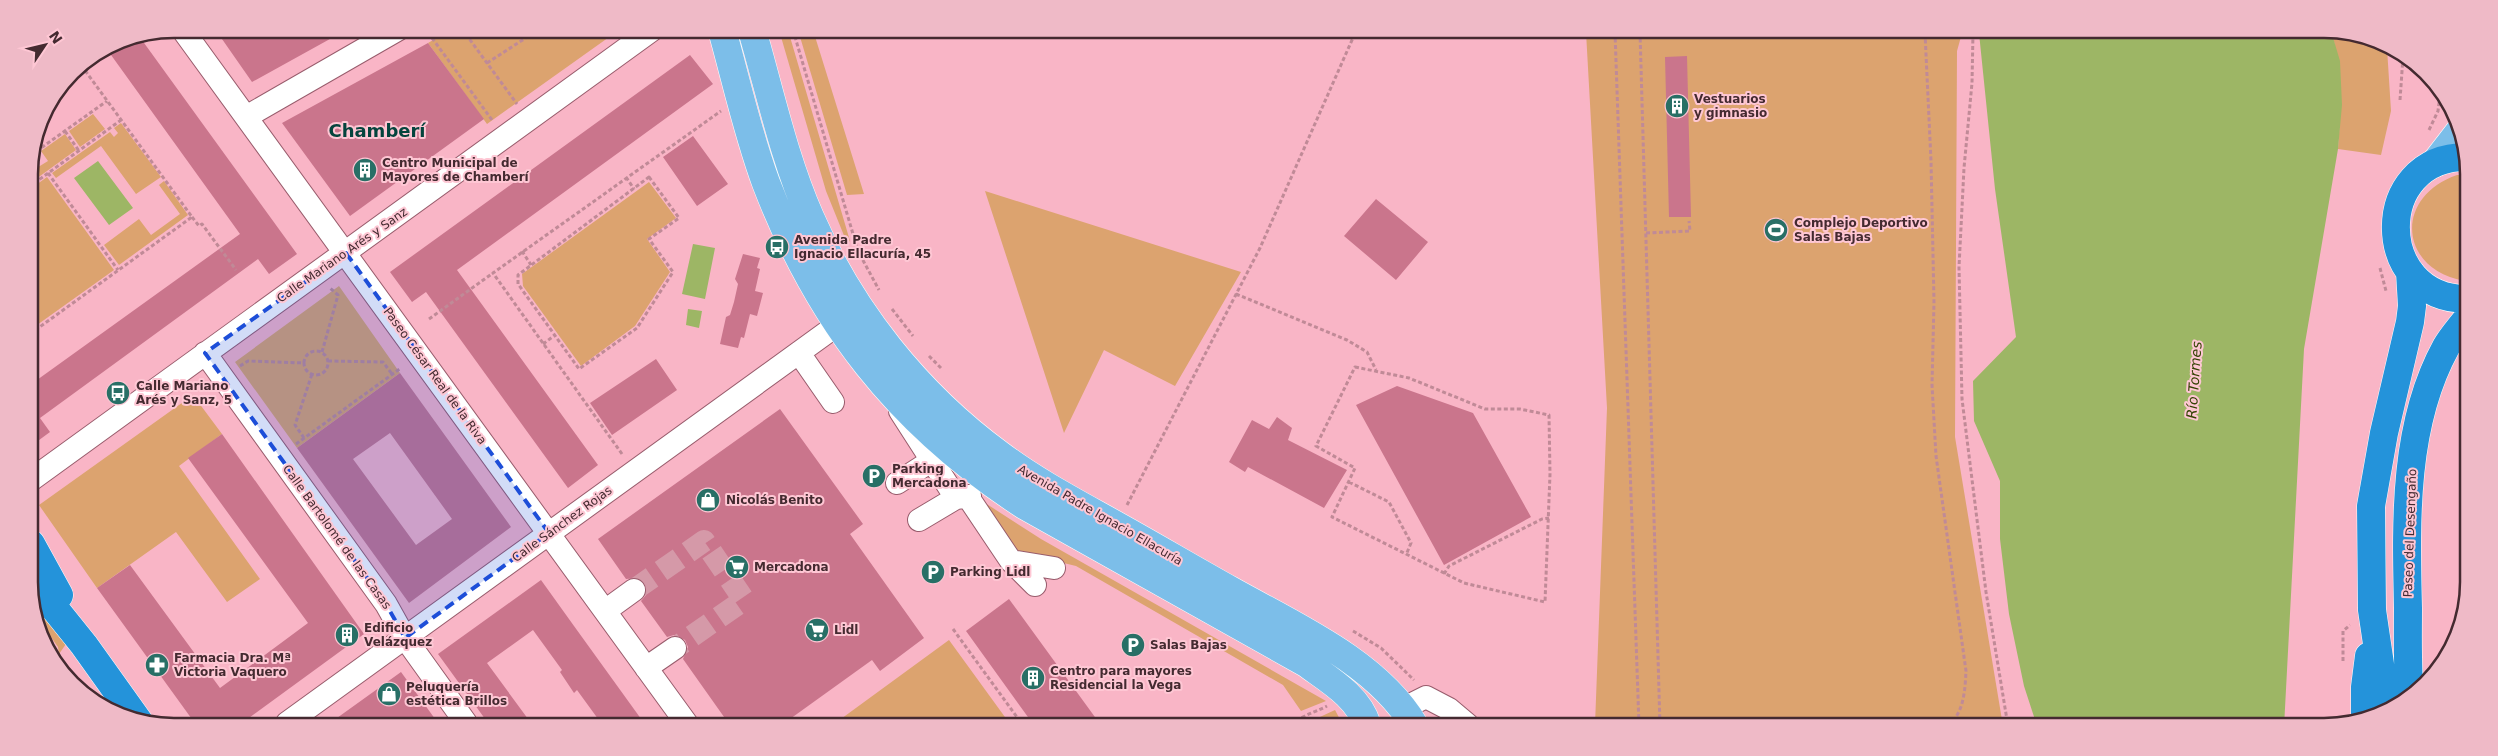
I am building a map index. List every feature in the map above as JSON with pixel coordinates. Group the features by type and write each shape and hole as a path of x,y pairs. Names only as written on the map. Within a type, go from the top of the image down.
{"highway":[{"path":"2459,157 2435,163 2412,180 2401,196 2395,215 2395,235 2400,254 2410,272 2437,293 2460,298"},
{"path":"2365,712 2365,687 2373,622 2371,506 2384,434 2410,322 2412,306 2410,272"},
{"name":"Paseo del Desengaño","path":"2410,688 2407,568 2410,478 2420,417 2428,392 2446,347 2460,328"},
{"path":"37,556 84,645"},
{"path":"38,587 84,645 130,711"},
{"path":"2373,622 2384,691 2384,704"}],"main road":[{"path":"724,37 766,182 804,268 837,325 888,391 940,442 971,493 1024,505 1306,664 1346,693 1365,718"},
{"name":"Avenida Padre Ignacio Ellacuría","path":"754,37 792,170 810,217 828,255 860,309 886,345 931,396 968,430 1038,481 1318,640 1364,670 1409,717"},
{"path":"2435,163 2450,124"}],"street":[{"name":"Paseo César Real de la Riva","path":"188,37 683,718"},
{"path":"246,117 385,37"},
{"name":"Calle Mariano Arés y Sanz","path":"37,475 642,37"},
{"name":"Calle Sánchez Rojas","path":"294,718 837,325"},
{"name":"Calle Bartolomé de las Casas","path":"205,353 386,604 406,638 462,718"},
{"path":"799,353 833,402"},
{"path":"888,391 931,461 971,493 991,534 1011,561 1035,585"},
{"path":"897,483 931,461"},
{"path":"919,520 971,493"},
{"path":"1011,561 1054,568"},
{"path":"605,611 634,590"},
{"path":"646,668 675,648"},
{"path":"1409,717 1426,697 1449,709 1460,718"}],"path":[{"path":"468,37 519,106"},
{"path":"487,63 527,37"},
{"path":"795,37 858,251 881,294"},
{"path":"1115,524 1264,239 1353,37"},
{"path":"1615,37 1638,718"},
{"path":"1640,37 1660,718"},
{"path":"1925,37 1933,274 1932,385 1936,456 1966,671 1964,696 1958,714 1954,718"},
{"path":"1973,37 1972,83 1964,168 1959,267 1962,399 1986,592 2000,664 2007,718"},
{"path":"432,38 495,124"},
{"path":"2400,100 2403,63"},
{"path":"85,70 192,217 199,226 202,224 236,270"},
{"path":"40,150 107,101"},
{"path":"428,320 721,110"},
{"path":"2438,111 2449,120"},
{"path":"38,180 121,120"},
{"path":"65,131 79,150"},
{"path":"48,173 118,270"},
{"path":"626,177 634,189"},
{"path":"650,177 678,218 649,239 673,272 637,328 579,369 518,284 518,275 531,264 650,177"},
{"path":"38,328 192,217"},
{"path":"1646,233 1690,231 1689,221"},
{"path":"522,251 531,264"},
{"path":"492,274 622,454"},
{"path":"330,288 338,295"},
{"path":"328,361 322,352 338,295 344,290"},
{"path":"1236,294 1347,340 1367,352 1376,370"},
{"path":"886,302 915,339"},
{"path":"543,344 555,335"},
{"path":"312,374 306,368 305,363 310,353 322,352"},
{"path":"927,354 948,375"},
{"path":"244,356 248,361"},
{"path":"236,370 248,361 305,363"},
{"path":"312,374 324,372 328,361"},
{"path":"328,361 383,362 392,374"},
{"path":"1355,367 1376,370 1409,378 1486,409 1520,409 1548,415 1546,602 1464,583 1332,517 1355,468 1316,446 1355,367"},
{"path":"291,447 401,368"},
{"path":"304,438 295,425 312,374"},
{"path":"1349,482 1389,502 1411,543 1406,555"},
{"path":"1444,574 1449,566 1548,518"},
{"path":"953,629 1018,718"},
{"path":"1299,718 1336,702"}],"highlighted area":[{"path":"346,253 549,533 405,638 386,604 205,353"}],"shaded area":[{"path":"438,37 609,37 487,124 428,43"},
{"path":"781,37 790,37 850,241 847,243 826,191"},
{"path":"800,37 815,37 864,194 847,195"},
{"name":"Complejo Deportivo Salas Bajas","path":"1586,37 1961,37 1957,51 1955,437 2002,718 1595,718 1607,408"},
{"path":"2333,38 2360,42 2387,54 2391,111 2381,155 2338,149 2340,77"},
{"path":"93,114 105,129 80,147 69,131"},
{"path":"121,123 161,177 136,194 101,146 56,178 52,173 110,132 114,137 118,133 114,128"},
{"path":"65,134 76,150 38,178 38,167 48,161 41,151"},
{"path":"2460,175 2460,279 2443,274 2427,263 2417,248 2412,232 2414,215 2422,199 2436,185"},
{"path":"47,177 114,270 38,325 38,184"},
{"path":"164,181 188,215 119,265 104,245 139,219 151,235 180,214 159,185"},
{"path":"649,182 676,218 647,239 670,272 635,326 581,366 523,286 522,274"},
{"path":"985,191 1241,272 1175,386 1104,350 1064,433"},
{"path":"339,286 400,373 297,448 235,362"},
{"path":"193,395 222,434 179,466 260,579 227,602 176,532 97,588 39,505"},
{"path":"982,501 1041,539 1326,701 1301,711 1283,685 1076,566 1014,551"},
{"path":"41,613 44,613 66,644 59,654 58,647 48,632"},
{"path":"949,640 1006,718 842,718"},
{"path":"1335,710 1339,718 1318,718"}],"water":[{"name":"Río Tormes","path":"1979,37 2333,38 2340,61 2342,105 2338,149 2304,349 2284,718 2034,718 2024,686 2009,614 2000,539 2000,481 1974,421 1973,381 2016,337 1995,189"},
{"path":"98,161 133,208 109,225 74,178"},
{"path":"693,244 715,248 705,299 682,294"},
{"path":"688,309 702,311 699,328 686,325"}],"building":[{"path":"221,37 334,37 252,82"},
{"path":"143,41 297,254 269,274 258,259 40,418 50,432 37,441 37,380 240,234 110,54"},
{"name":"Centro Municipal de Mayores de Chamberí","path":"428,43 484,119 350,216 282,123"},
{"path":"690,55 713,84 457,270 598,465 568,488 426,292 412,302 390,272"},
{"name":"Vestuarios y gimnasio","path":"1687,56 1691,217 1669,217 1665,57"},
{"path":"693,136 728,184 697,206 663,157"},
{"path":"1376,199 1428,242 1396,280 1344,236"},
{"path":"743,254 760,258 757,268 760,269 755,291 763,293 757,316 750,314 744,338 741,337 738,348 720,344 726,317 730,315 734,302 738,284 735,279"},
{"path":"656,359 677,390 612,435 590,403"},
{"path":"400,373 511,527 409,603 297,448","holes":["390,433 452,519 416,545 353,459"]},
{"path":"1397,386 1473,413 1531,517 1444,565 1356,405"},
{"path":"780,409 863,524 850,534 924,638 880,671 872,660 791,718 725,718 683,659 688,647 685,640 674,635 667,637 641,601 646,595 645,583 639,578 626,579 598,539"},
{"path":"1277,417 1292,428 1288,440 1347,470 1324,508 1248,467 1245,472 1229,462 1252,420 1269,429"},
{"path":"222,434 364,634 249,718 191,718 97,588 130,565 220,688 308,623 188,458"},
{"path":"541,580 640,718 597,718 577,690 574,693 560,672 562,670 533,630 487,663 527,718 484,718 438,654"},
{"name":"Centro para mayores Residencial la Vega","path":"1009,599 1096,718 1029,718 966,631"},
{"path":"401,672 434,718 337,718"}],"tunnel":[{"path":"634,590 704,541 744,600 675,648"}],"place":[{"name":"Vestuarios y gimnasio","path":"1677,106"},
{"name":"Centro Municipal de Mayores de Chamberí","path":"365,170"},
{"name":"Complejo Deportivo Salas Bajas","path":"1776,230"},
{"name":"Avenida Padre Ignacio Ellacuría, 45","path":"777,247"},
{"name":"Calle Mariano Arés y Sanz, 5","path":"118,393"},
{"name":"Parking Mercadona","path":"874,476"},
{"name":"Nicolás Benito","path":"708,500"},
{"name":"Mercadona","path":"737,567"},
{"name":"Parking Lidl","path":"933,572"},
{"name":"Lidl","path":"817,630"},
{"name":"Edificio Velázquez","path":"347,635"},
{"name":"Salas Bajas","path":"1133,645"},
{"name":"Farmacia Dra. Mª Victoria Vaquero","path":"157,665"},
{"name":"Centro para mayores Residencial la Vega","path":"1033,678"},
{"name":"Peluquería estética Brillos","path":"389,694"}],"district":[{"name":"Chamberí","path":"377,130"}]}
